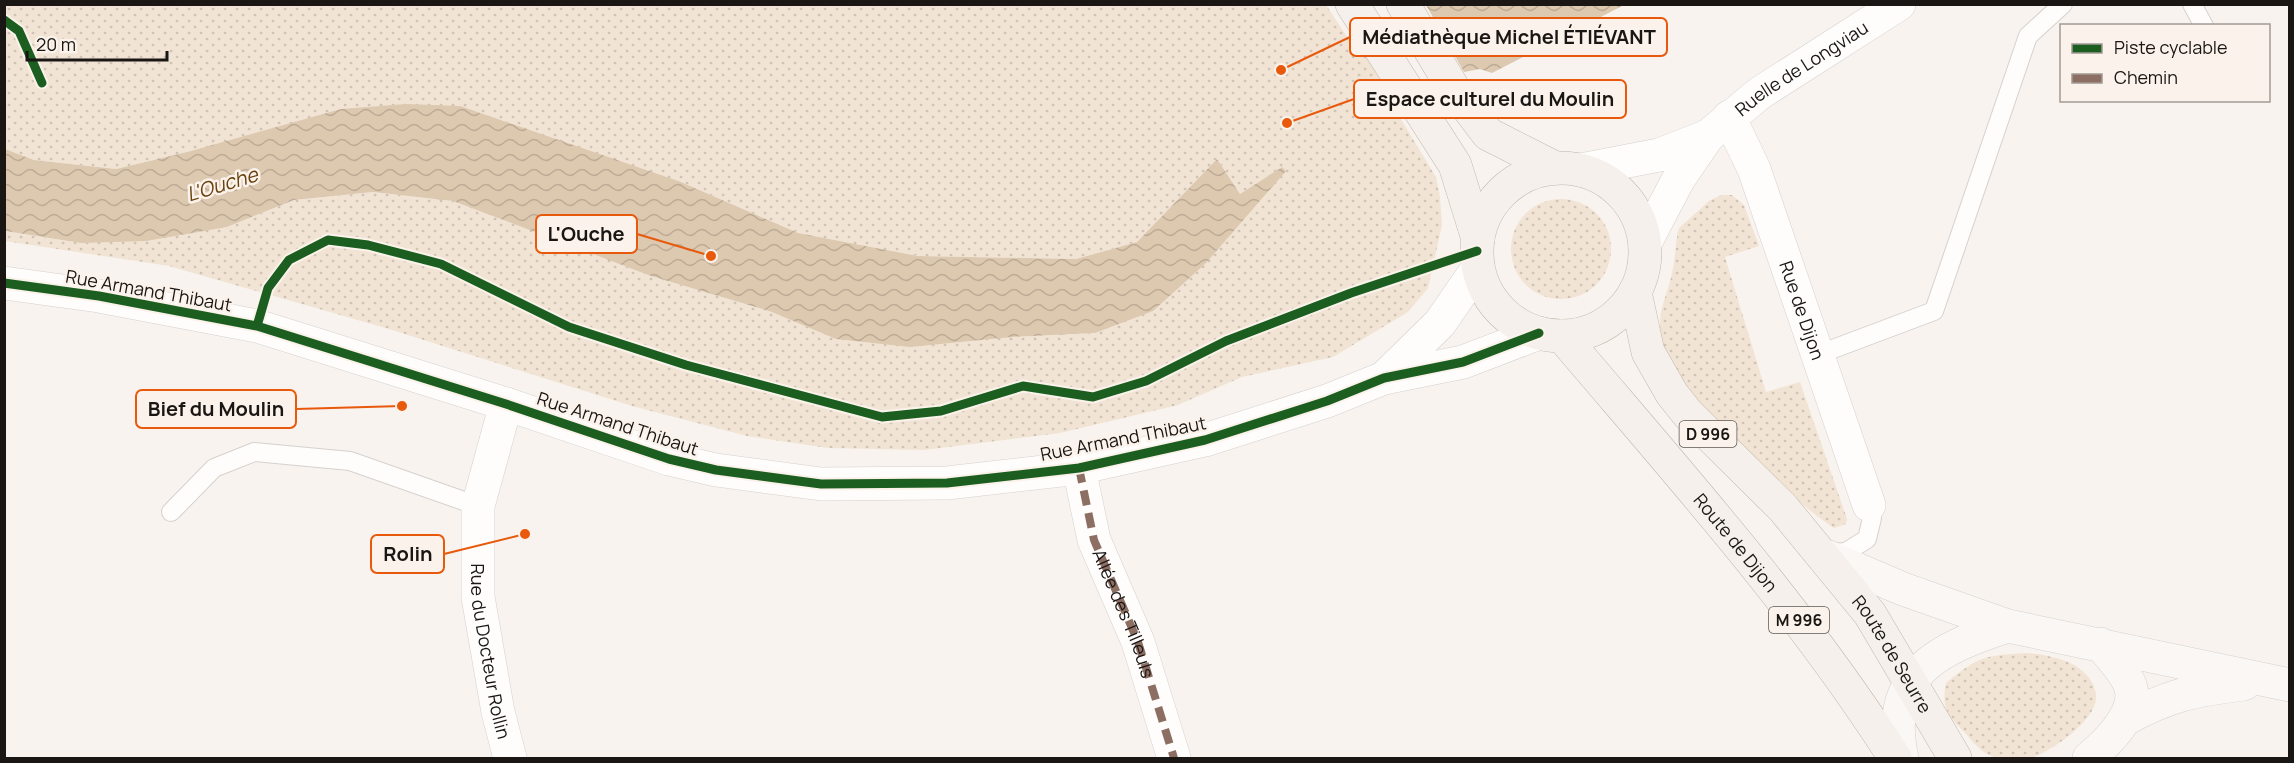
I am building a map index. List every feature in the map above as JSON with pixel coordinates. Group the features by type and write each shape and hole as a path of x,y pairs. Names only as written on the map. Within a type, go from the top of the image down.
{"main road":[{"path":"1352,4 1455,165 1486,290 1500,309 1518,324 1551,334 1584,332 1605,324 1622,310 1635,292 1644,268 1646,243 1639,219 1626,197 1606,180 1568,169 1488,134 1453,88 1403,4"},
{"path":"1478,254 1487,212 1504,189 1528,175 1568,169"},
{"name":"D 996","path":"1635,292 1648,352 1672,394 1688,414 1783,508 1821,554"},
{"name":"Route de Dijon","path":"1551,334 1694,489 1778,592 1852,690 1895,759"},
{"name":"Route de Seurre","path":"1821,554 1870,614 1955,759"}],"street":[{"name":"Ruelle de Longviau","path":"1568,169 1659,155 1718,127 1760,93 1899,4"},
{"name":"Ruelle de Longviau","path":"1646,243 1678,180 1718,127"},
{"name":"Rue de Dijon","path":"1718,127 1754,169 1869,505"},
{"name":"Rue Armand Thibaut","path":"1384,378 1440,323 1478,254"},
{"name":"Rue Armand Thibaut","path":"4,283 99,296 257,326 506,404 669,459 716,470 821,484 947,483 1079,468 1205,441 1327,401 1384,378 1463,362 1551,334"},
{"name":"Rue du Docteur Rollin","path":"506,404 478,506 478,597 498,712 510,759"},
{"name":"Allée des Tilleuls","path":"1079,468 1094,540 1138,642 1174,759"},
{"path":"1821,554 1903,589 2008,626 2280,683"},
{"path":"1902,759 1899,714 1910,679 1926,664 1965,640 2008,626"},
{"path":"2089,759 2124,720 2132,700 2130,686 2100,644"},
{"path":"2124,720 2156,702 2189,691 2280,683"}],"lane":[{"path":"1817,355 1934,311 2028,36 2063,4"},
{"path":"2192,4 2203,24"},
{"path":"171,512 214,468 254,452 350,461 424,485 478,506"},
{"path":"1821,554 1846,552 1867,539 1872,518 1869,505"}],"shaded area":[{"path":"5,4 1326,5 1352,44 1365,39 1393,86 1385,93 1436,177 1442,225 1428,288 1408,312 1333,357 1242,377 1178,405 1060,433 924,450 828,448 747,436 632,406 389,329 169,266 5,241 4,231 81,243 227,227 294,200 373,192 454,201 651,276 772,312 1011,337 1095,333 1286,171 1282,167 1240,194 1217,159 1137,242 1076,259 918,256 798,233 681,182 191,151 116,169 34,160 5,149"},
{"path":"1721,195 1732,195 1744,205 1759,246 1725,257 1766,392 1800,382 1847,519 1846,524 1834,528 1815,515 1736,444 1687,388 1670,364 1662,344 1661,313 1671,278 1679,228 1709,201"},
{"path":"1561,199 1589,207 1603,221 1611,249 1603,277 1589,291 1561,299 1533,291 1519,277 1511,249 1519,221 1533,207"},
{"path":"2027,653 2059,659 2079,668 2093,684 2096,695 2095,704 2083,723 2052,748 2021,760 1993,757 1976,745 1950,717 1944,700 1946,683 1975,662 1991,656"}],"water":[{"path":"1426,5 1624,5 1492,73 1480,69 1464,72"},
{"path":"406,104 460,106 681,182 798,233 918,256 1076,259 1137,242 1217,159 1240,194 1282,167 1286,171 1206,263 1153,311 1095,333 1011,337 910,347 836,339 772,312 651,276 453,201 373,192 294,200 227,227 146,241 81,243 5,231 5,149 34,160 116,169 191,151 341,109"}],"marked path":[{"path":"1079,468 1094,540 1138,642 1174,758"}],"cycle path":[{"path":"4,20 19,31 42,83"},
{"path":"257,326 268,288 289,260 328,240 368,245 441,264 569,327 686,365 882,417 941,411 1023,386 1093,397 1146,381 1226,341 1351,293 1477,251"},
{"path":"4,283 99,296 257,326 506,404 669,459 716,470 821,484 947,483 1079,468 1205,440 1327,401 1384,378 1463,362 1539,333"}],"place":[{"name":"Médiathèque Michel ÉTIÉVANT","path":"1281,70"},
{"name":"Espace culturel du Moulin","path":"1287,123"},
{"name":"L'Ouche","path":"711,256"},
{"name":"Bief du Moulin","path":"402,406"},
{"name":"Rolin","path":"525,534"}]}
